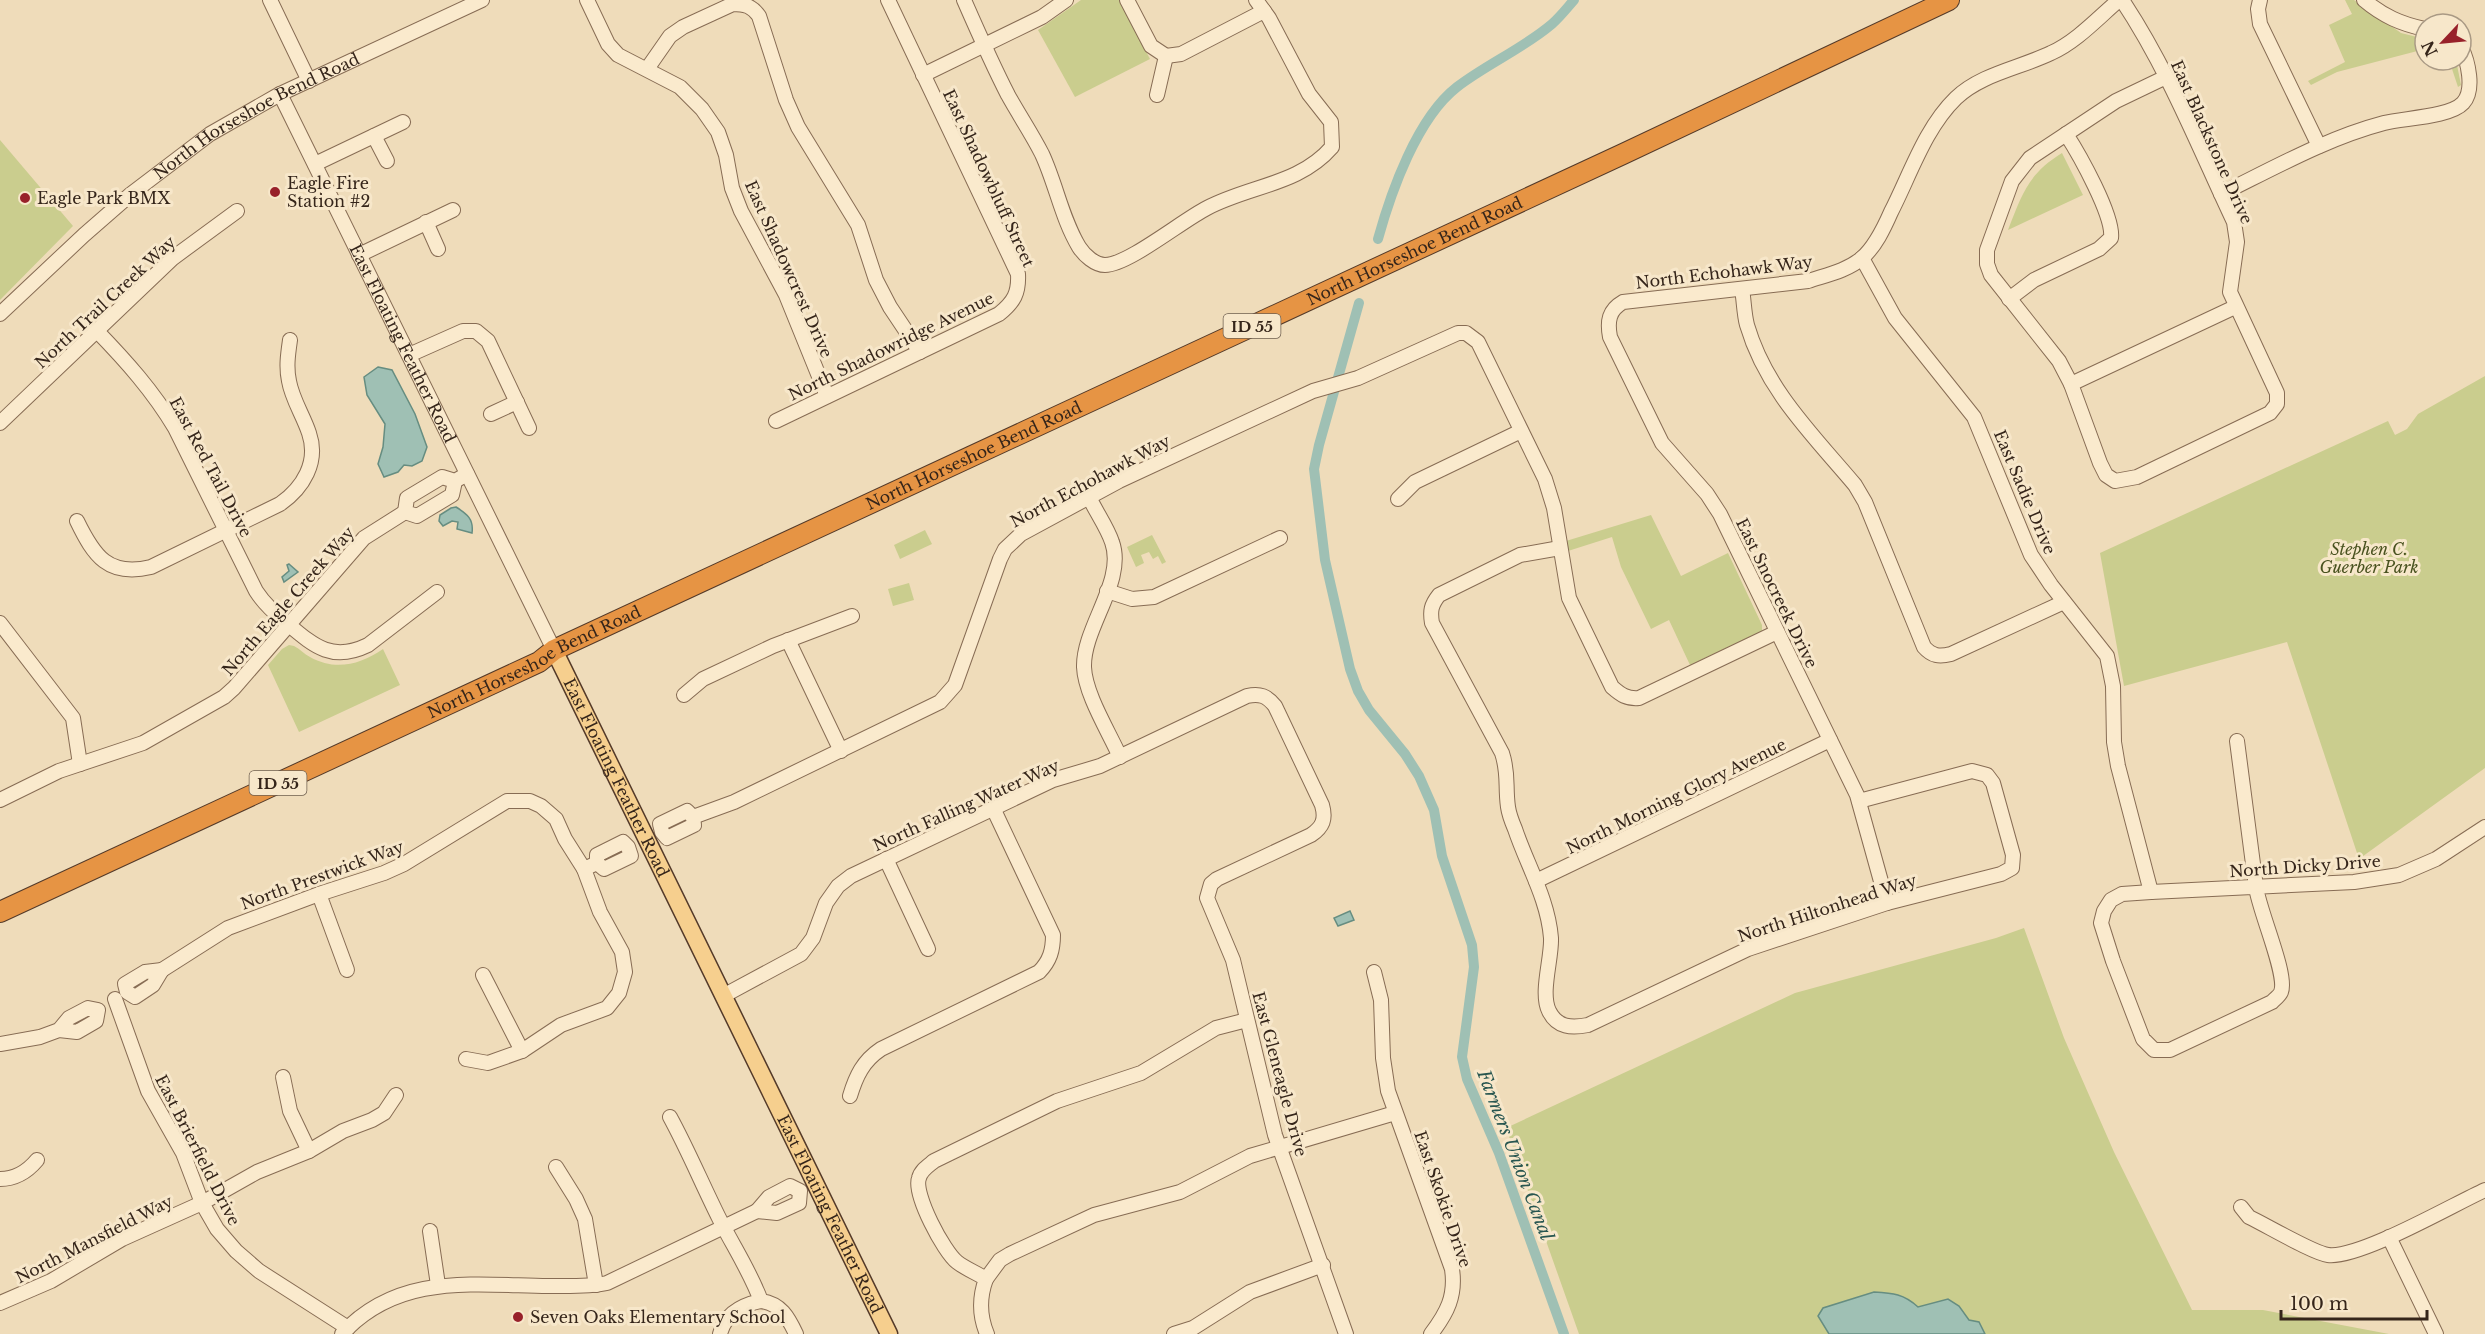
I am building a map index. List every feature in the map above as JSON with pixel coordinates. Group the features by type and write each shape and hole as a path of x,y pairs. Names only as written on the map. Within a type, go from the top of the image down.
{"highway":[{"name":"North Horseshoe Bend Road","path":"0,912 539,662 554,650 1613,159 1949,0"}],"main road":[{"name":"East Floating Feather Road","path":"554,650 654,835 723,996 889,1334"}],"street":[{"path":"270,0 309,81"},
{"name":"North Horseshoe Bend Road","path":"0,314 84,235 164,167 218,129 280,94 482,0"},
{"name":"East Shadowcrest Drive","path":"587,0 608,44 618,55 681,87 702,109 718,132 726,155 732,188 741,211 786,295 827,396"},
{"name":"East Shadowbluff Street","path":"888,0 1018,274 1017,295"},
{"path":"964,0 1009,96 1041,153 1080,249 1098,264 1115,263 1143,248 1190,216 1226,198 1293,178 1320,161 1332,147 1331,122 1309,94 1260,5 1181,54 1166,56 1151,46 1127,0"},
{"path":"923,75 1042,17 1066,0"},
{"name":"East Blackstone Drive","path":"2071,384 2100,463 2106,475 2115,481 2137,477 2270,413 2277,404 2277,393 2230,292 2237,232 2166,77 2141,28 2120,0"},
{"name":"North Echohawk Way","path":"1610,315 1615,306 1623,302 1808,282 1835,274 1862,258 1885,224 1927,140 1940,118 1957,97 1978,82 2051,53 2066,44 2120,0"},
{"path":"2259,2 2260,24 2319,146"},
{"path":"2370,2 2385,16 2413,27"},
{"path":"648,69 670,36 682,27 733,4 749,6 759,16 786,100 798,127 858,225 876,280 890,307 920,352"},
{"path":"1157,95 1166,56"},
{"path":"2221,194 2319,146 2364,128 2403,118 2448,111 2464,102 2469,94 2470,84 2467,72"},
{"path":"2166,77 2116,101 2030,158 2012,181 1987,250 1987,264 1991,275 2059,361 2071,384 2235,307"},
{"name":"East Floating Feather Road","path":"280,94 554,650"},
{"path":"315,164 403,123"},
{"path":"2009,299 2034,280 2099,249 2110,238 2110,221 2078,152 2066,134"},
{"path":"374,136 387,161"},
{"path":"359,255 453,210"},
{"name":"North Trail Creek Way","path":"0,423 173,258 237,211"},
{"path":"426,222 438,249"},
{"name":"East Sadie Drive","path":"1862,258 1895,318 1974,417 2026,544 2041,571 2108,659 2113,686 2114,742 2118,766 2151,892"},
{"path":"1742,289 1746,323 1777,393 1855,485 1865,502 1923,647 1935,656 1951,654 2064,602"},
{"name":"North Shadowridge Avenue","path":"776,421 999,314 1011,305 1017,295"},
{"name":"East Snocreek Drive","path":"1610,315 1608,325 1610,337 1662,443 1714,504 1859,801 1887,903"},
{"name":"East Red Tail Drive","path":"96,330 131,366 162,406 256,591 265,604 289,625 319,648 344,653 368,645 437,592"},
{"path":"409,355 463,331 476,331 488,341 529,428"},
{"name":"North Echohawk Way","path":"654,835 667,838 694,825 693,818 734,802 931,708 949,694 962,667 1005,549 1021,534 1089,497 1313,391 1346,382 1451,334 1466,333 1478,342 1521,430"},
{"path":"77,521 96,555 108,564 137,571 151,567 280,504 300,487 308,473 312,448 310,434 289,382 287,360 290,340"},
{"path":"491,414 517,402"},
{"path":"1398,499 1415,482 1521,430 1551,495 1569,598 1612,687 1625,697 1639,698 1777,632"},
{"name":"North Eagle Creek Way","path":"0,800 37,780 143,743 218,701 234,688 364,538 405,512 408,498 441,477 454,481 467,474"},
{"name":"North Eagle Creek Way","path":"405,512 417,516 452,495 454,481"},
{"path":"1089,497 1112,542 1115,554 1107,591 1086,648 1084,670 1090,693 1120,757"},
{"path":"1107,591 1132,599 1154,597 1280,538"},
{"path":"1536,881 1525,859 1508,808 1507,769 1502,753 1432,623 1432,604 1439,596 1520,555 1560,548"},
{"path":"684,696 703,679 788,640 852,616"},
{"path":"0,623 73,718 80,764"},
{"path":"788,640 841,751"},
{"name":"North Falling Water Way","path":"723,996 801,954 813,938 826,903 838,886 851,876 1053,780 1100,766 1247,696 1263,696 1270,699 1280,716 1322,805 1323,822 1319,830 1311,835 1217,879 1208,890"},
{"name":"North Morning Glory Avenue","path":"1536,881 1830,740"},
{"path":"2237,741 2256,887"},
{"name":"North Hiltonhead Way","path":"1536,881 1546,910 1551,939 1545,1001 1549,1012 1558,1022 1571,1028 1588,1025 1748,949 1887,903 2001,874 2012,868 2013,855 1994,783 1987,775 1972,771 1859,801"},
{"name":"North Prestwick Way","path":"0,1044 40,1037 59,1030 77,1032 96,1021 98,1010 121,996 135,997 153,985 162,970 228,928 319,894 384,873 404,864 507,801 518,800 541,806 556,819 565,839 591,866 600,912 622,952 625,972 619,993 607,1008 561,1025 522,1051 488,1063 466,1059"},
{"path":"850,1096 856,1074 872,1054 1039,972 1051,955 1053,934 993,808"},
{"name":"North Dicky Drive","path":"2256,887 2258,904 2283,977 2281,992 2272,1002 2170,1050 2154,1050 2143,1039 2101,923 2104,910 2111,900 2122,894 2151,892 2354,882 2399,875 2436,859 2485,827"},
{"path":"591,866 604,869 631,856 628,847 654,835"},
{"path":"886,859 928,949"},
{"name":"East Gleneagle Drive","path":"1208,890 1209,905 1233,960 1279,1146 1346,1334"},
{"path":"319,894 347,970"},
{"name":"East Skokie Drive","path":"1374,972 1381,1000 1384,1069 1395,1113 1452,1269 1453,1298 1444,1317 1431,1334"},
{"path":"483,975 522,1051"},
{"name":"East Brierfield Drive","path":"121,996 148,1091 183,1153 202,1203 217,1229 244,1258 269,1278 345,1331"},
{"path":"986,1279 957,1262 949,1254 920,1198 918,1179 924,1169 934,1161 1057,1101 1131,1077 1216,1028 1247,1020"},
{"path":"283,1077 290,1111 309,1151"},
{"name":"North Mansfield Way","path":"0,1303 51,1281 122,1239 202,1203 257,1172 309,1151 335,1135 372,1120 384,1113 396,1095"},
{"path":"987,1334 980,1311 980,1300 986,1279 992,1269 1010,1254 1083,1219 1180,1192 1240,1161 1279,1146 1395,1113"},
{"path":"670,1117 724,1227 752,1276 761,1301"},
{"path":"0,1179 27,1172 37,1160"},
{"path":"556,1167 576,1199 585,1219 596,1285"},
{"path":"345,1331 374,1307 394,1297 438,1285 596,1285 618,1279 757,1211 769,1197 790,1186 800,1191 815,1183"},
{"path":"2241,1207 2249,1216 2326,1255 2343,1256 2389,1237 2485,1190"},
{"path":"430,1231 438,1285"},
{"path":"2389,1237 2436,1334"},
{"path":"1174,1334 1193,1328 1260,1287 1323,1265"},
{"path":"720,1334 724,1322 731,1313 750,1303 761,1301 782,1310 796,1334"}],"green space":[{"path":"1081,0 1119,0 1150,59 1075,97 1038,30"},
{"path":"2345,0 2354,0 2401,33 2413,36 2413,52 2337,72 2311,85 2308,81 2345,62 2329,25 2352,14"},
{"path":"2453,72 2458,72 2461,85 2458,87"},
{"name":"Eagle Park BMX","path":"0,140 73,226 0,300"},
{"path":"2062,153 2083,195 2008,230 2034,177"},
{"name":"Stephen C. Guerber Park","path":"2485,376 2485,768 2359,859 2287,642 2124,686 2100,553 2388,421 2395,435 2407,429 2418,414"},
{"path":"1651,515 1681,576 1728,553 1762,625 1762,631 1690,665 1669,620 1651,629 1621,567 1612,537 1568,551 1566,541"},
{"path":"925,530 932,544 900,559 894,545"},
{"path":"1152,535 1166,562 1162,564 1158,556 1153,559 1149,552 1141,555 1144,563 1136,567 1127,547"},
{"path":"909,583 914,600 893,606 888,589"},
{"path":"289,645 319,661 338,665 365,659 383,649 400,685 299,732 268,665 282,649"},
{"path":"2024,928 2064,1038 2114,1152 2192,1310 2263,1310 2389,1334 1579,1334 1506,1128 1795,993 1996,938"}],"water":[{"path":"378,367 392,370 415,414 427,447 422,461 412,466 404,465 398,472 384,477 378,464 383,447 385,424 367,395 364,377"},
{"path":"456,507 469,517 472,533 457,529 458,522 452,521 443,526 439,521 440,515"},
{"path":"289,564 298,572 284,582 282,577 289,571 287,565"},
{"path":"1350,911 1354,920 1338,926 1334,918"},
{"path":"1874,1292 1898,1295 1918,1307 1948,1299 1959,1306 1969,1320 1979,1322 1985,1334 1829,1334 1818,1316 1823,1308"}],"waterway":[{"name":"Farmers Union Canal","path":"1378,239 1407,157 1430,117 1443,101 1457,87 1541,33 1574,0"},
{"name":"Farmers Union Canal","path":"1359,303 1314,469 1325,560 1350,669 1358,691 1369,710 1405,754 1419,776 1434,810 1442,856 1472,945 1474,967 1462,1057 1467,1079 1499,1153 1564,1334"}],"place":[{"name":"Eagle Fire Station #2","path":"275,192"},
{"name":"Eagle Park BMX","path":"25,198"},
{"name":"Seven Oaks Elementary School","path":"518,1317"}]}
